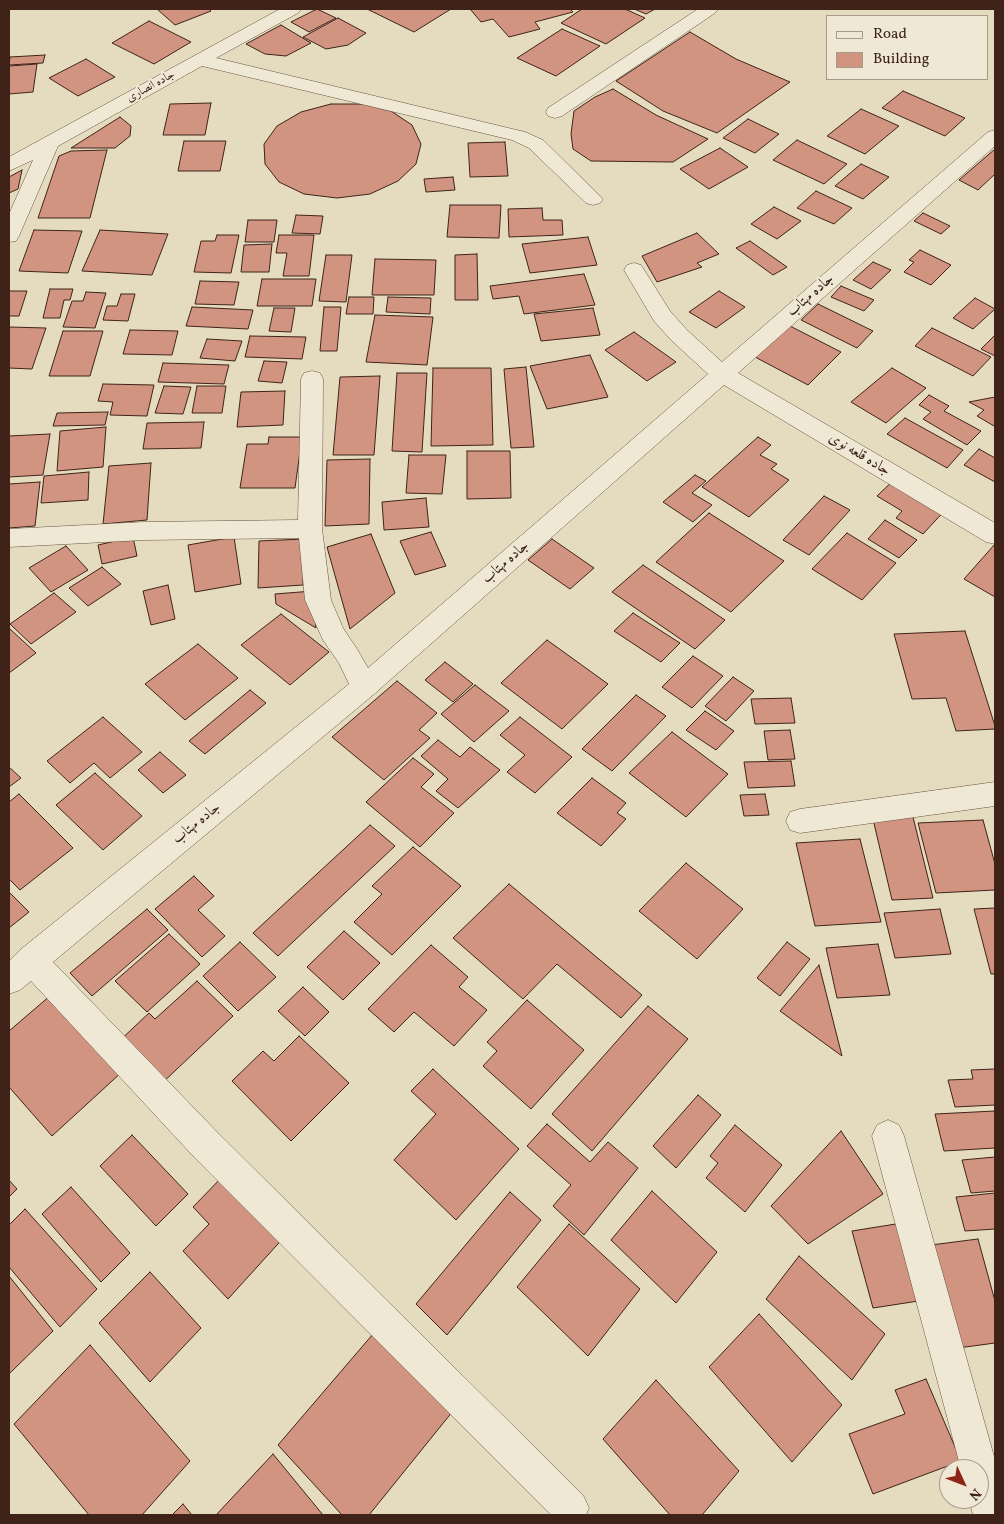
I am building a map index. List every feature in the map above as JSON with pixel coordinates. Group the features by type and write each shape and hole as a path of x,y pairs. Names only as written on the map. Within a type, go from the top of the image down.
{"street":[{"name":"جاده انصاری","path":"9,165 292,9"},
{"path":"555,112 709,9"},
{"path":"199,60 518,136 536,144 593,199"},
{"name":"جاده مهتاب","path":"20,970 364,687 995,136"},
{"path":"9,236 50,143"},
{"name":"جاده قلعه نوی","path":"634,270 662,316 722,374 995,535"},
{"path":"312,379 310,529 318,600 332,633 348,656 364,687"},
{"path":"9,538 144,531 310,529"},
{"path":"800,821 995,794"},
{"path":"20,970 206,1145 570,1508"},
{"path":"888,1136 992,1515"}],"building":[{"path":"157,9 209,9 211,11 175,25"},
{"path":"317,9 336,18 309,32 291,22"},
{"path":"367,9 451,9 414,32"},
{"path":"470,9 570,9 573,12 535,22 540,29 509,37 493,19 481,22"},
{"path":"582,9 625,9 645,18 606,44 561,23"},
{"path":"634,9 655,9 646,14"},
{"path":"338,18 366,33 348,45 326,49 303,37"},
{"path":"149,21 191,42 154,64 112,43"},
{"path":"281,25 311,43 286,56 265,54 246,44"},
{"path":"562,29 600,46 556,76 517,58"},
{"path":"690,32 736,59 790,82 717,133 663,111 616,81"},
{"path":"45,55 43,63 9,65 10,57"},
{"path":"86,59 115,77 78,96 49,78"},
{"path":"37,64 33,92 9,94 9,66"},
{"path":"613,89 656,115 708,139 673,162 591,161 573,149 571,134 574,111 595,97"},
{"path":"903,91 965,118 945,136 882,108"},
{"path":"211,103 205,135 163,135 170,104"},
{"path":"331,104 363,104 391,111 412,125 421,144 416,164 398,181 370,194 337,198 304,194 279,182 265,164 264,144 277,126 301,112"},
{"path":"861,109 899,126 865,154 827,136"},
{"path":"120,117 131,126 130,136 115,148 71,148"},
{"path":"748,119 779,134 755,153 723,138"},
{"path":"797,140 847,164 824,184 773,160"},
{"path":"184,141 226,141 220,171 178,171"},
{"path":"505,142 508,176 470,177 468,143"},
{"path":"720,148 748,167 709,189 680,169"},
{"path":"995,149 995,174 978,190 959,180"},
{"path":"107,150 90,218 38,218 59,156 71,151"},
{"path":"861,164 889,177 863,199 835,186"},
{"path":"22,170 18,189 9,193 9,177"},
{"path":"453,177 455,190 426,192 424,179"},
{"path":"816,191 852,208 834,224 797,208"},
{"path":"450,205 501,205 499,238 447,237"},
{"path":"774,207 801,221 777,239 751,224"},
{"path":"542,208 543,220 562,220 563,235 509,237 508,209"},
{"path":"923,213 950,226 941,234 914,221"},
{"path":"296,215 323,216 320,234 292,233"},
{"path":"248,220 277,220 274,242 245,242"},
{"path":"34,230 82,231 68,273 19,271"},
{"path":"100,230 168,234 152,275 82,271"},
{"path":"697,233 719,254 697,263 702,267 657,282 642,256"},
{"path":"217,235 239,235 231,273 194,272 201,241 215,241"},
{"path":"279,235 314,235 309,276 283,276 287,253 276,253"},
{"path":"588,237 597,265 530,273 522,244"},
{"path":"750,241 787,267 773,275 736,248"},
{"path":"272,244 269,272 241,272 244,245"},
{"path":"920,250 951,265 931,285 904,272 914,262 909,260"},
{"path":"477,254 478,300 455,300 455,255"},
{"path":"326,255 352,255 346,302 319,301"},
{"path":"375,259 436,260 434,295 372,295"},
{"path":"873,262 891,270 871,289 853,280"},
{"path":"584,274 595,305 524,314 519,296 493,299 490,286"},
{"path":"262,279 316,279 312,306 257,306"},
{"path":"200,281 239,282 234,305 195,304"},
{"path":"841,286 874,300 864,311 831,297"},
{"path":"50,289 73,289 70,300 64,300 60,318 43,318"},
{"path":"9,291 27,291 19,316 9,316"},
{"path":"719,291 745,307 716,328 689,312"},
{"path":"86,292 106,293 95,328 63,327 72,301 83,301"},
{"path":"121,294 135,294 128,321 103,320 107,306 117,306"},
{"path":"349,297 374,297 373,314 346,314"},
{"path":"388,297 431,298 430,314 386,312"},
{"path":"975,298 995,309 973,329 953,318"},
{"path":"818,304 873,331 857,348 801,320"},
{"path":"192,307 253,310 248,329 186,326"},
{"path":"324,307 341,307 337,351 320,351"},
{"path":"274,308 295,308 291,332 269,331"},
{"path":"593,308 600,335 541,341 534,314"},
{"path":"375,315 433,317 427,365 366,362"},
{"path":"788,325 841,352 808,385 755,357"},
{"path":"9,327 46,328 32,369 9,368"},
{"path":"932,328 991,357 973,376 915,346"},
{"path":"130,330 178,331 172,355 123,354"},
{"path":"63,331 103,331 90,376 49,376"},
{"path":"634,332 676,362 647,381 605,350"},
{"path":"995,335 995,356 981,349"},
{"path":"250,336 306,337 302,359 245,357"},
{"path":"207,339 242,341 235,361 200,358"},
{"path":"590,355 608,397 547,409 530,366"},
{"path":"264,361 287,362 282,383 258,381"},
{"path":"163,363 229,365 224,384 158,382"},
{"path":"526,367 534,447 511,448 504,369"},
{"path":"433,368 491,368 493,445 431,446"},
{"path":"892,368 926,388 886,423 851,402"},
{"path":"397,373 427,373 422,452 392,451"},
{"path":"380,376 374,455 333,455 340,377"},
{"path":"103,384 154,385 147,416 110,415 113,402 98,401"},
{"path":"164,386 191,387 183,414 155,413"},
{"path":"197,386 226,386 222,413 192,413"},
{"path":"285,391 283,425 237,427 241,392"},
{"path":"929,395 949,406 944,411 981,431 967,445 923,419 931,412 919,405"},
{"path":"995,397 994,426 977,416 984,410 969,402"},
{"path":"108,412 105,425 53,426 57,413"},
{"path":"905,418 963,450 947,468 887,434"},
{"path":"204,422 201,448 143,449 147,423"},
{"path":"106,427 103,467 57,471 60,431"},
{"path":"50,434 43,475 9,477 9,436"},
{"path":"269,437 302,437 295,488 240,488 247,444 268,444"},
{"path":"758,437 771,445 760,455 777,464 771,469 789,480 749,517 702,487"},
{"path":"979,449 995,458 995,482 964,465"},
{"path":"467,451 510,451 511,498 467,499"},
{"path":"409,455 446,455 442,494 406,493"},
{"path":"370,459 369,524 325,526 327,460"},
{"path":"151,463 147,520 103,524 109,466"},
{"path":"89,472 88,500 41,503 44,476"},
{"path":"695,475 706,481 692,493 712,505 693,522 663,502"},
{"path":"896,478 948,507 923,534 896,518 902,511 877,496"},
{"path":"40,482 35,526 9,528 9,484"},
{"path":"824,496 850,510 809,555 783,540"},
{"path":"426,498 429,527 384,530 382,502"},
{"path":"709,513 784,561 731,612 656,562"},
{"path":"885,520 917,540 899,558 868,539"},
{"path":"431,532 446,566 415,575 400,541"},
{"path":"847,533 896,563 862,600 812,569"},
{"path":"371,534 395,593 350,629 327,547"},
{"path":"133,537 137,556 102,564 98,545"},
{"path":"234,537 241,584 195,592 188,545"},
{"path":"304,539 303,585 258,588 259,541"},
{"path":"552,539 594,568 570,589 528,560"},
{"path":"995,544 995,597 964,579"},
{"path":"66,546 88,570 51,592 29,568"},
{"path":"643,565 725,620 695,649 612,592"},
{"path":"102,567 121,584 88,606 69,588"},
{"path":"168,585 175,619 151,625 143,591"},
{"path":"313,591 316,628 276,604 275,594"},
{"path":"54,593 76,612 31,644 10,624"},
{"path":"633,613 680,643 661,662 614,631"},
{"path":"281,614 329,652 290,685 241,645"},
{"path":"9,628 36,653 9,673"},
{"path":"965,631 995,729 956,731 946,698 912,699 894,634"},
{"path":"547,640 608,684 562,729 501,683"},
{"path":"198,644 238,678 185,720 145,684"},
{"path":"693,656 723,676 692,708 662,687"},
{"path":"445,662 473,684 453,702 425,680"},
{"path":"733,677 754,691 726,721 705,706"},
{"path":"397,681 437,713 419,730 430,738 384,780 332,737"},
{"path":"475,685 509,711 474,742 441,714"},
{"path":"250,690 266,703 205,754 189,741"},
{"path":"636,695 666,716 612,771 582,749"},
{"path":"791,698 795,723 755,724 751,699"},
{"path":"705,711 734,731 716,750 686,730"},
{"path":"103,717 142,752 110,778 94,763 70,783 47,761"},
{"path":"520,717 572,757 535,793 507,772 525,755 500,735"},
{"path":"790,730 795,759 768,760 764,731"},
{"path":"672,732 728,774 686,817 629,773"},
{"path":"438,740 460,757 470,747 500,770 458,808 436,791 448,779 421,756"},
{"path":"160,752 186,775 163,793 138,770"},
{"path":"413,758 434,774 421,787 454,813 420,847 366,802"},
{"path":"791,761 795,786 748,788 744,762"},
{"path":"9,767 21,778 9,787"},
{"path":"95,773 142,816 103,850 56,805"},
{"path":"592,778 626,803 617,813 626,819 601,846 557,813"},
{"path":"19,794 73,848 20,890 9,879 9,802"},
{"path":"765,794 769,815 744,816 740,795"},
{"path":"912,813 933,898 892,900 872,815"},
{"path":"983,820 995,864 995,890 936,893 918,823"},
{"path":"370,825 395,846 278,956 253,933"},
{"path":"860,839 881,922 815,926 796,843"},
{"path":"413,847 461,886 392,955 354,922 382,894 372,886"},
{"path":"686,863 743,909 697,959 639,911"},
{"path":"194,876 214,896 198,910 225,936 202,957 155,909"},
{"path":"509,884 642,995 621,1018 557,964 523,999 453,938"},
{"path":"9,892 29,912 9,928"},
{"path":"995,908 995,974 991,974 974,909"},
{"path":"147,909 168,930 92,996 70,973"},
{"path":"940,909 951,954 895,958 884,913"},
{"path":"344,931 380,963 343,1000 307,967"},
{"path":"169,934 200,964 147,1012 115,981"},
{"path":"240,942 276,977 238,1011 203,976"},
{"path":"787,942 810,959 780,996 757,978"},
{"path":"878,944 890,995 837,998 826,948"},
{"path":"431,945 468,977 459,987 487,1010 454,1046 414,1012 394,1032 368,1009"},
{"path":"819,965 842,1056 780,1011"},
{"path":"197,981 233,1016 158,1087 116,1044 149,1013 155,1019"},
{"path":"303,987 329,1012 305,1036 278,1011"},
{"path":"51,995 123,1071 52,1136 9,1087 9,1031"},
{"path":"527,1000 584,1050 531,1109 483,1066 497,1051 487,1042"},
{"path":"648,1006 688,1039 592,1151 552,1114"},
{"path":"299,1036 349,1083 291,1141 232,1081 263,1051 274,1061"},
{"path":"433,1069 519,1149 456,1220 394,1160 436,1114 411,1091"},
{"path":"995,1069 995,1105 955,1107 948,1080 973,1079 971,1070"},
{"path":"698,1095 721,1115 676,1168 653,1146"},
{"path":"995,1111 995,1148 944,1151 935,1114"},
{"path":"547,1124 590,1162 608,1142 638,1168 584,1235 553,1206 571,1185 527,1146"},
{"path":"735,1125 782,1165 745,1212 706,1178 718,1163 710,1156"},
{"path":"841,1131 883,1194 808,1244 771,1206"},
{"path":"132,1135 188,1194 156,1226 100,1166"},
{"path":"995,1157 995,1191 971,1193 962,1160"},
{"path":"226,1173 287,1234 228,1299 183,1251 209,1224 193,1207"},
{"path":"9,1180 17,1189 9,1197"},
{"path":"71,1187 130,1253 101,1282 42,1214"},
{"path":"652,1191 717,1252 676,1303 611,1240"},
{"path":"510,1192 541,1220 447,1335 416,1304"},
{"path":"995,1193 995,1229 965,1231 956,1197"},
{"path":"25,1209 97,1289 60,1327 9,1267 9,1225"},
{"path":"902,1223 925,1300 873,1308 852,1231"},
{"path":"569,1224 640,1289 588,1356 517,1287"},
{"path":"978,1239 995,1301 995,1343 958,1348 931,1245"},
{"path":"799,1256 885,1334 852,1380 766,1299"},
{"path":"150,1272 201,1328 150,1382 99,1323"},
{"path":"9,1276 53,1331 9,1374"},
{"path":"759,1314 842,1405 792,1462 709,1367"},
{"path":"379,1327 457,1406 369,1515 342,1515 278,1445"},
{"path":"90,1345 190,1461 142,1515 89,1515 14,1424"},
{"path":"926,1379 960,1459 939,1459 939,1469 873,1494 849,1434 905,1414 895,1390"},
{"path":"656,1380 739,1471 702,1515 670,1515 603,1439"},
{"path":"273,1454 323,1515 216,1515"},
{"path":"183,1504 192,1515 172,1515"}]}
